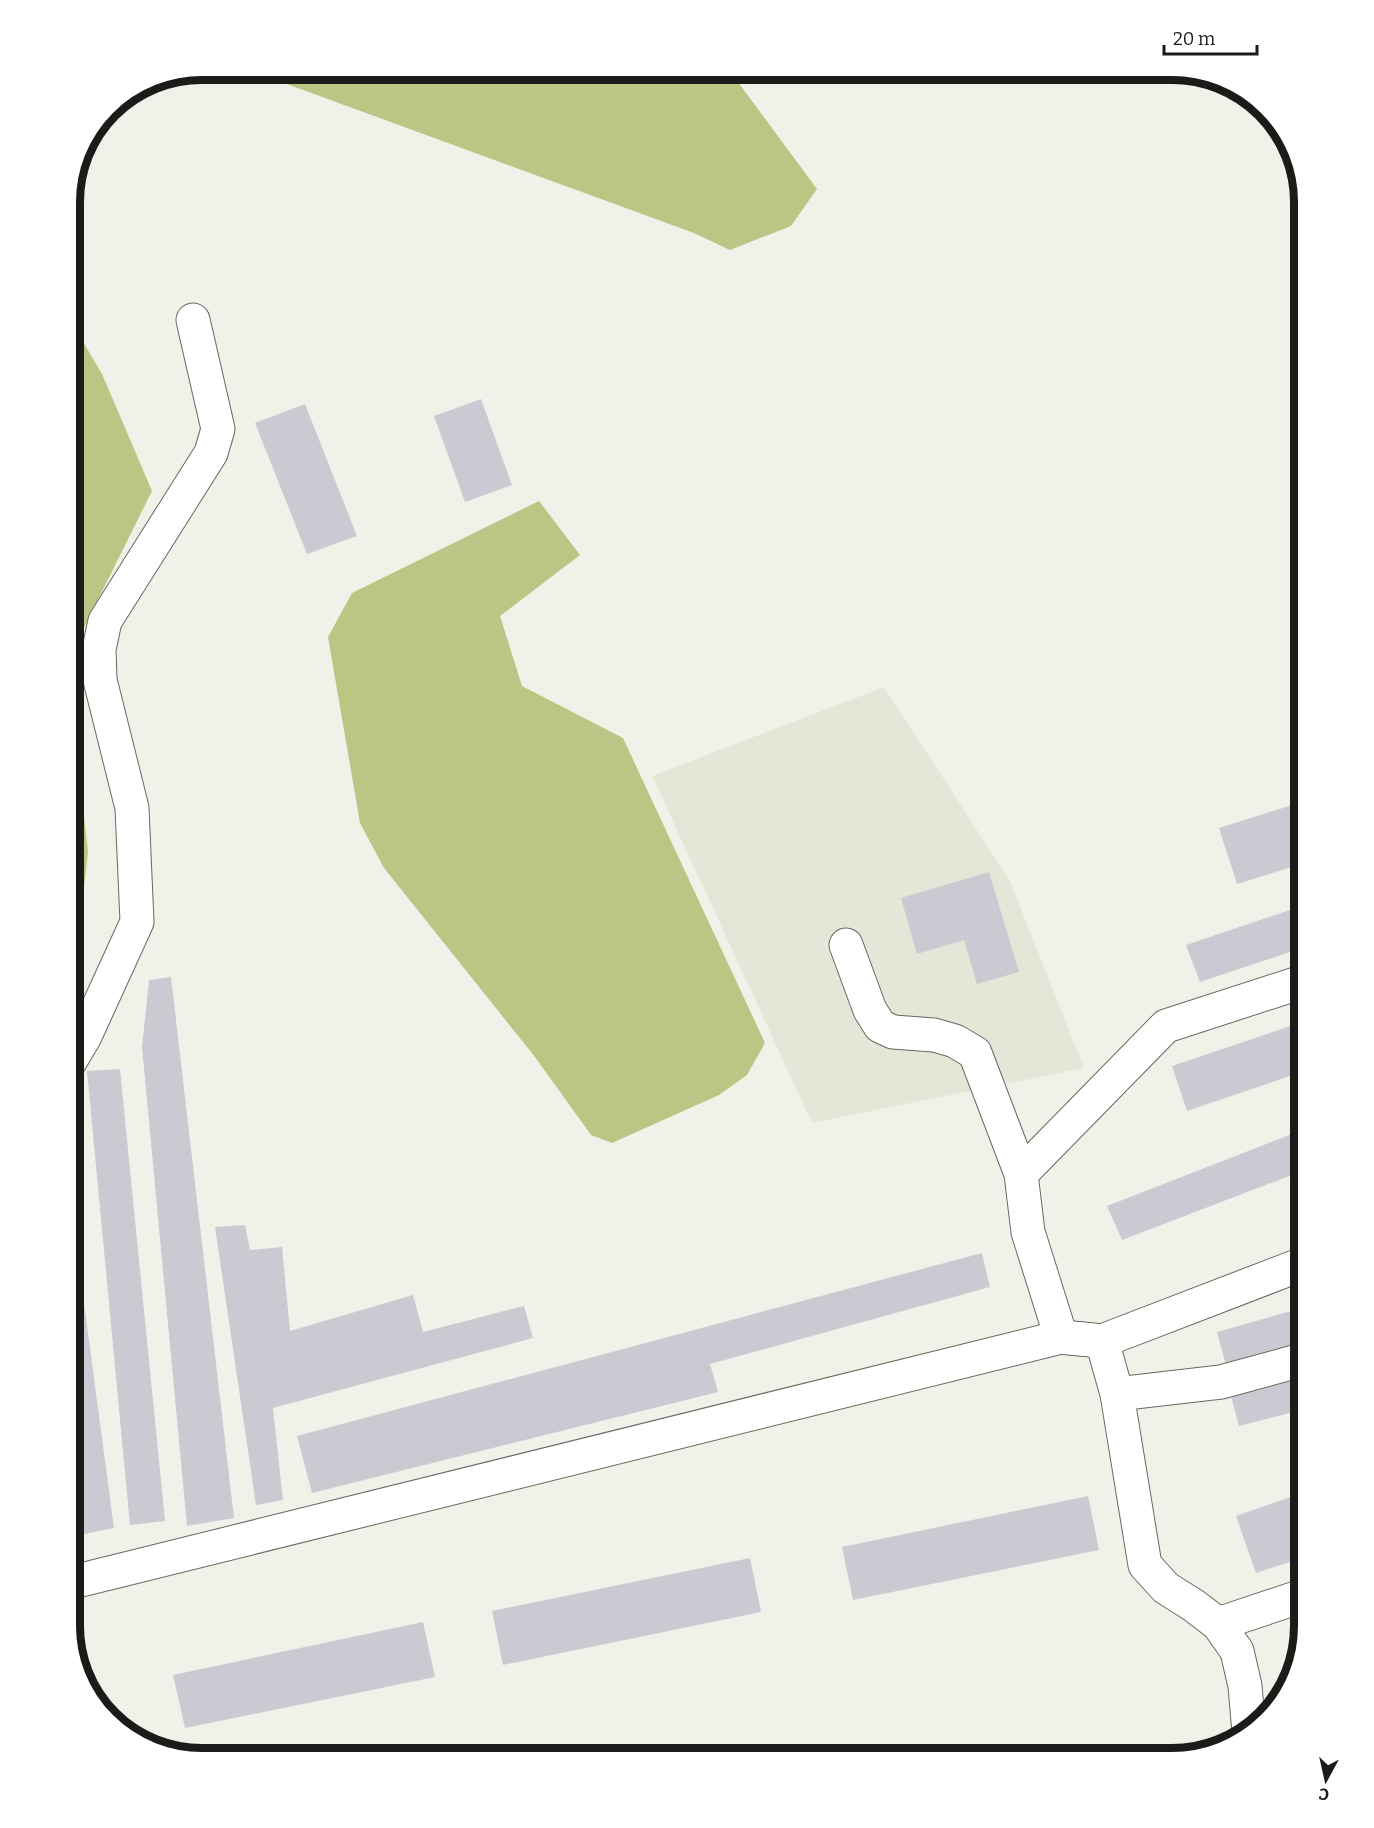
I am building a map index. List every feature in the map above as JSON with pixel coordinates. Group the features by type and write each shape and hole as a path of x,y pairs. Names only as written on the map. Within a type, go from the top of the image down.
{"lane":[{"path":"80,1044 137,922 132,808 100,680 99,649 105,621 211,453 218,429 193,320"},
{"path":"846,945 870,1010 880,1026 893,1032 934,1035 955,1041 975,1053 1021,1174 1029,1232 1061,1337"},
{"path":"1021,1174 1166,1026 1294,985"},
{"path":"80,1580 1061,1337 1102,1341 1294,1267"},
{"path":"1102,1341 1117,1394 1145,1564 1166,1588 1218,1624 1237,1651 1245,1686 1249,1722"},
{"path":"1117,1394 1221,1382 1294,1362"},
{"path":"1218,1624 1294,1599"}],"shaded area":[{"path":"884,687 1010,881 1084,1068 812,1123 652,776"}],"green space":[{"path":"276,80 736,80 817,189 791,226 730,250 694,233"},
{"path":"80,337 102,374 152,491 80,636"},
{"path":"539,501 580,555 500,616 522,686 623,738 765,1043 747,1075 719,1095 612,1143 591,1135 535,1057 384,868 360,823 328,637 352,593"},
{"path":"80,779 88,852 80,923"}],"building":[{"path":"481,399 512,485 465,502 434,416"},
{"path":"305,404 357,536 307,554 255,423"},
{"path":"1294,804 1294,866 1237,884 1219,828"},
{"path":"989,872 1019,972 977,984 964,940 917,954 901,898"},
{"path":"1294,909 1294,951 1200,982 1186,945"},
{"path":"171,977 234,1518 187,1526 142,1047 149,980"},
{"path":"1294,1025 1294,1075 1187,1111 1172,1066"},
{"path":"120,1069 165,1521 130,1525 87,1071"},
{"path":"1294,1133 1294,1174 1122,1240 1107,1206"},
{"path":"245,1225 250,1250 282,1247 290,1331 413,1295 423,1332 524,1306 533,1338 273,1408 283,1500 256,1505 215,1227"},
{"path":"982,1253 990,1287 710,1364 718,1392 312,1493 297,1436"},
{"path":"80,1273 114,1528 80,1535"},
{"path":"1294,1310 1294,1346 1226,1365 1217,1332"},
{"path":"1294,1380 1294,1412 1239,1426 1231,1396"},
{"path":"1088,1496 1099,1550 853,1600 842,1547"},
{"path":"1294,1496 1294,1561 1256,1573 1236,1516"},
{"path":"750,1558 761,1612 503,1665 492,1611"},
{"path":"423,1622 435,1677 185,1728 173,1675"}]}
